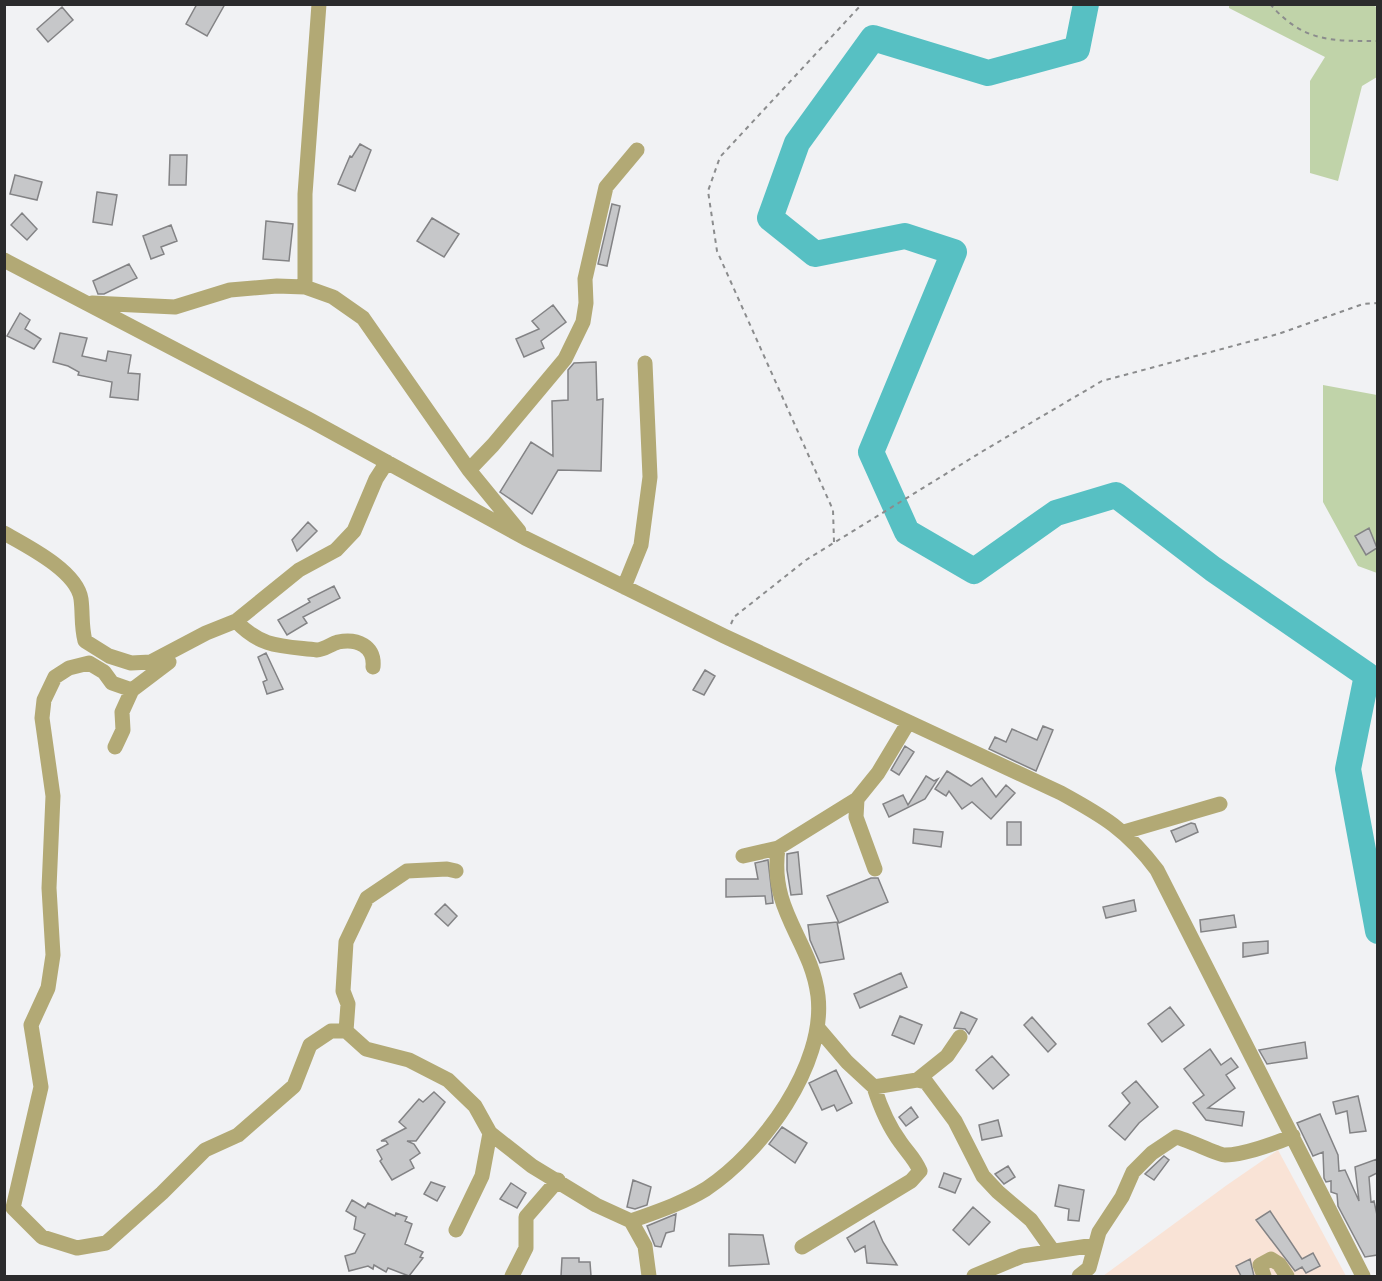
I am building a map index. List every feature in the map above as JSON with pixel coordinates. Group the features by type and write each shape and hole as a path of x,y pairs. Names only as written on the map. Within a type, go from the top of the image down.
{"street":[{"path":"305,287 305,194 319,4"},
{"path":"469,470 565,359 583,322 586,303 585,279 606,187 637,150"},
{"path":"4,260 387,462 525,538 724,636 830,683 908,723 1061,793 1108,819 1136,842 1157,870 1363,1276"},
{"path":"86,303 175,307 230,290 277,286 305,287 333,297 363,318 469,470 525,538"},
{"path":"624,587 641,545 650,477 645,363"},
{"path":"4,533 69,576 81,598 80,622 85,641 109,656 131,663 151,662 206,633 236,621 299,570 336,550 354,531 376,479 387,462"},
{"path":"236,621 250,637 268,645 319,650 338,642 356,641 366,646 374,658 373,667"},
{"path":"115,747 123,730 122,712 132,690 191,648 206,633"},
{"path":"132,690 112,683 104,672 89,663 69,668 55,677 44,700 42,718 53,796 49,888 53,954 48,988 31,1025 41,1086 13,1208 42,1237 77,1248 106,1243 162,1193 205,1150 238,1135 294,1086 310,1046 331,1031 346,1031 366,1049 409,1060 448,1080 475,1107 490,1132 532,1166 596,1205 631,1221 645,1245 649,1276"},
{"path":"743,856 778,848 829,819 857,798 878,773 908,723"},
{"path":"857,798 856,817 875,869"},
{"path":"1124,832 1220,804"},
{"path":"631,1221 669,1207 704,1190 727,1174 767,1134 800,1080 817,1038 818,994 808,963 777,890 775,870 778,848"},
{"path":"346,1031 348,1004 343,991 345,942 367,898 407,871 447,869 456,871"},
{"path":"802,1247 911,1181 920,1171 914,1156 901,1144 880,1106 874,1087 842,1056 818,1028"},
{"path":"917,1080 939,1063 960,1037"},
{"path":"874,1087 917,1080 926,1082 944,1105 983,1176 1031,1220 1053,1251"},
{"path":"456,1230 482,1176 490,1132"},
{"path":"1079,1276 1089,1268 1095,1245 1133,1172 1152,1152 1176,1137 1192,1140 1224,1155 1268,1146 1293,1136"},
{"path":"512,1276 526,1248 526,1217 558,1180"},
{"path":"974,1276 1022,1256 1095,1245"},
{"path":"1264,1276 1260,1265 1271,1259 1279,1264 1287,1276"}],"path":[{"path":"834,544 833,510 717,251 708,192 720,157 862,4"},
{"path":"1270,4 1284,20 1302,32 1333,41 1377,41"},
{"path":"724,636 734,617 806,560 1102,381 1278,334 1363,304 1377,303"}],"shaded area":[{"path":"1278,1150 1346,1276 1103,1276 1227,1185"}],"green space":[{"path":"1229,5 1371,5 1377,7 1377,77 1362,86 1338,181 1310,173 1310,81 1325,57 1229,8"},
{"path":"1323,385 1377,395 1377,573 1358,566 1323,502"}],"building":[{"path":"197,4 225,4 207,36 186,24"},
{"path":"62,7 73,20 48,42 37,29"},
{"path":"360,144 371,150 355,191 338,184 350,156 352,157"},
{"path":"170,155 187,155 186,185 169,185"},
{"path":"15,175 42,182 37,200 10,194"},
{"path":"97,192 117,195 112,225 93,222"},
{"path":"612,204 620,206 607,266 598,264"},
{"path":"22,213 37,229 27,240 11,225"},
{"path":"432,218 459,234 444,257 417,241"},
{"path":"266,221 293,224 289,261 263,259"},
{"path":"171,225 177,241 161,247 164,254 151,259 143,236"},
{"path":"129,264 137,278 104,294 98,294 93,281"},
{"path":"553,305 566,322 541,341 544,348 524,357 516,339 539,329 532,321"},
{"path":"20,313 30,320 25,329 41,339 34,349 7,336"},
{"path":"60,333 87,338 82,356 106,361 108,351 131,355 128,373 140,374 138,400 110,397 112,382 78,375 79,372 68,366 53,362"},
{"path":"596,362 597,400 603,399 601,471 558,470 532,514 500,492 531,442 553,456 552,401 568,400 568,370 574,363"},
{"path":"308,522 317,531 297,551 292,540"},
{"path":"1369,528 1377,548 1366,555 1355,536"},
{"path":"334,586 340,598 303,617 307,623 287,635 278,620 310,602 308,599"},
{"path":"266,653 283,689 267,694 263,682 267,680 258,657"},
{"path":"705,670 715,676 704,695 693,690"},
{"path":"1043,726 1053,730 1036,771 989,749 995,737 1006,742 1012,729 1037,740"},
{"path":"905,746 914,752 899,775 891,770"},
{"path":"947,771 971,786 982,778 996,797 1006,785 1015,793 991,819 972,802 962,809 949,791 946,796 935,789"},
{"path":"926,776 934,781 938,779 925,799 889,817 883,804 903,795 908,805"},
{"path":"1007,822 1021,822 1021,845 1007,845"},
{"path":"1191,823 1195,824 1198,832 1176,842 1171,831"},
{"path":"914,829 943,832 941,847 913,843"},
{"path":"798,852 802,894 791,895 787,854"},
{"path":"768,860 773,903 766,904 765,896 726,897 726,879 758,879 755,863"},
{"path":"871,878 878,878 888,902 839,923 827,896"},
{"path":"1134,900 1136,911 1106,918 1103,907"},
{"path":"445,904 457,916 448,926 435,914"},
{"path":"1234,915 1236,927 1201,932 1200,920"},
{"path":"837,922 844,959 820,963 810,940 808,925"},
{"path":"1268,941 1268,953 1243,957 1243,943"},
{"path":"901,973 907,987 860,1008 854,994"},
{"path":"1170,1007 1184,1025 1162,1042 1148,1024"},
{"path":"961,1012 977,1019 969,1034 965,1029 954,1028"},
{"path":"900,1016 922,1025 914,1044 892,1035"},
{"path":"1032,1017 1056,1044 1048,1052 1024,1025"},
{"path":"1305,1042 1307,1058 1267,1064 1259,1050"},
{"path":"1210,1049 1221,1065 1231,1058 1238,1067 1226,1075 1235,1088 1208,1108 1244,1112 1242,1126 1206,1120 1193,1103 1204,1095 1184,1069"},
{"path":"992,1056 1009,1075 993,1089 976,1070"},
{"path":"836,1070 852,1103 837,1111 834,1105 822,1110 809,1083"},
{"path":"1136,1081 1158,1107 1139,1123 1125,1140 1109,1126 1130,1103 1122,1093"},
{"path":"434,1092 445,1102 416,1141 407,1141 414,1144 420,1153 410,1160 414,1168 392,1180 380,1161 382,1159 377,1150 388,1144 386,1141 381,1141 406,1128 399,1122 419,1099 423,1102"},
{"path":"1358,1096 1366,1131 1350,1133 1347,1111 1336,1114 1333,1102"},
{"path":"911,1107 918,1117 906,1126 899,1117"},
{"path":"1320,1114 1338,1155 1339,1171 1345,1170 1359,1201 1355,1167 1377,1159 1377,1173 1369,1177 1371,1202 1374,1201 1377,1215 1377,1255 1365,1257 1338,1206 1337,1194 1331,1192 1331,1181 1326,1182 1324,1178 1323,1152 1313,1156 1297,1123"},
{"path":"998,1120 1002,1136 982,1140 979,1125"},
{"path":"782,1127 807,1143 795,1163 769,1144"},
{"path":"1164,1156 1169,1160 1154,1180 1145,1174"},
{"path":"1008,1166 1015,1177 1004,1184 995,1174"},
{"path":"944,1173 961,1179 955,1193 939,1187"},
{"path":"633,1180 651,1187 647,1205 635,1209 627,1207"},
{"path":"431,1182 445,1187 437,1201 424,1194"},
{"path":"511,1183 526,1193 517,1208 500,1199"},
{"path":"1059,1185 1084,1190 1079,1221 1068,1220 1069,1209 1055,1206"},
{"path":"352,1200 365,1208 368,1203 395,1216 396,1213 407,1217 405,1221 412,1224 405,1244 423,1252 420,1257 423,1258 409,1276 388,1268 386,1272 374,1265 373,1269 368,1266 349,1271 345,1256 355,1253 365,1234 354,1229 356,1217 346,1211"},
{"path":"973,1207 990,1222 969,1245 953,1230"},
{"path":"1270,1211 1302,1259 1313,1253 1320,1266 1306,1273 1302,1267 1295,1271 1256,1220"},
{"path":"676,1214 674,1231 666,1233 661,1247 655,1246 647,1226"},
{"path":"874,1221 897,1265 867,1263 865,1246 855,1252 847,1238"},
{"path":"729,1234 763,1235 769,1264 729,1266"},
{"path":"562,1258 579,1258 579,1262 590,1262 591,1276 561,1276"},
{"path":"1250,1259 1254,1276 1241,1276 1236,1266"}],"waterway":[{"path":"1086,4 1077,49 988,73 873,38 797,143 770,218 815,254 905,236 954,252 871,452 907,532 974,571 1056,513 1116,495 1213,569 1367,675 1348,769 1378,931"}]}
